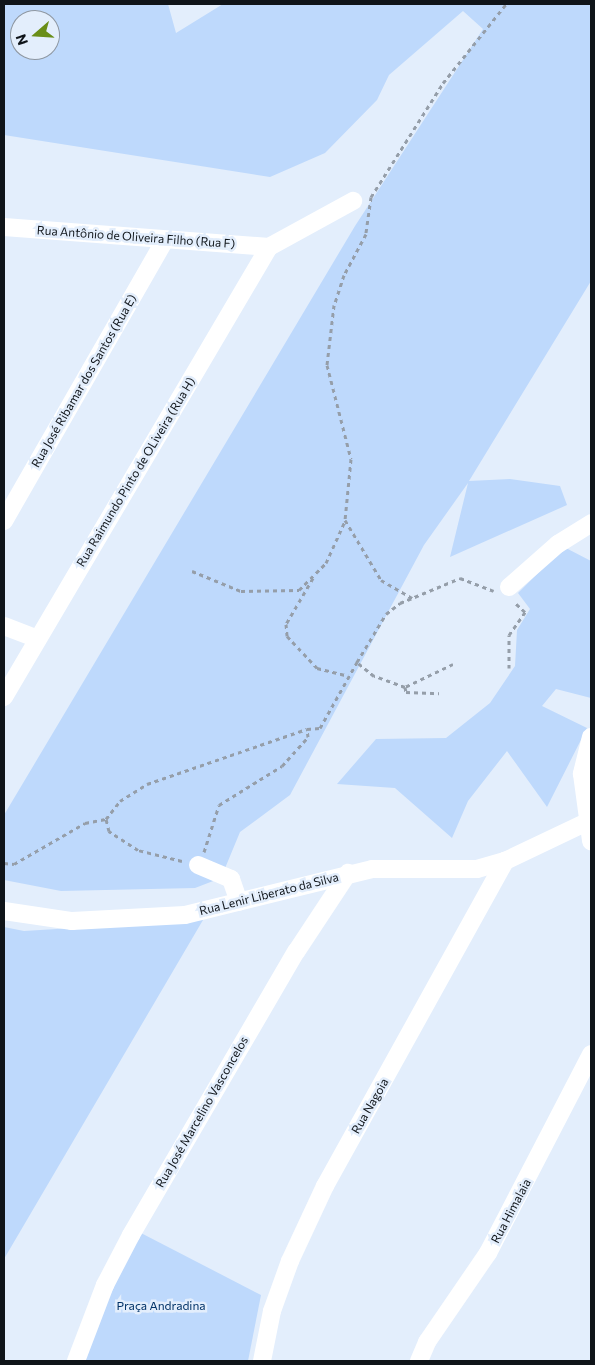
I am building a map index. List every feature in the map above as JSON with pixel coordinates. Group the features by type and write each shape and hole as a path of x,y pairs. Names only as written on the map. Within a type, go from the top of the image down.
{"street":[{"path":"269,247 353,201"},
{"name":"Rua Antônio de Oliveira Filho (Rua F)","path":"5,231 269,247"},
{"name":"Rua José Ribamar dos Santos (Rua E)","path":"4,521 165,240"},
{"name":"Rua Raimundo Pinto de OLiveira (Rua H)","path":"4,697 269,247"},
{"path":"507,590 558,544 591,523"},
{"path":"9,632 38,639"},
{"path":"591,737 582,774 591,841"},
{"name":"Rua Lenir Liberato da Silva","path":"4,911 72,920 142,919 239,902 348,873 396,868 477,868 505,861 588,822"},
{"name":"Rua Nagoia","path":"262,1361 284,1278 325,1186 505,861"},
{"path":"201,866 231,879 239,902"},
{"name":"Rua José Marcelino Vasconcelos","path":"76,1361 105,1285 131,1235 296,952 348,873"},
{"name":"Rua Himalaia","path":"419,1361 427,1342 488,1253 591,1054"}],"path":[{"path":"192,571 242,591 299,590 326,563 345,520 350,459 327,365 326,342 344,275 366,234 371,197 443,83 506,4"},
{"path":"353,201 371,197"},
{"path":"345,520 381,580 412,598"},
{"path":"316,573 286,624 287,636 317,668 348,676"},
{"path":"4,863 14,864 85,822 106,819 120,801 147,784 307,730 320,728 348,676 386,614 412,598 460,578 507,590 526,612 509,635 509,668"},
{"path":"357,662 374,676 405,687 453,664"},
{"path":"405,687 406,692 439,693"},
{"path":"106,819 109,831 138,850 201,866 219,805 282,766 308,737 307,730"}],"green space":[{"path":"4,4 168,4 176,33 223,4 591,4 591,281 469,481 510,479 560,486 567,505 450,557 468,483 424,545 290,795 240,832 221,878 195,888 61,891 4,880 4,815 355,226 483,29 463,11 389,75 377,100 325,153 270,177 4,135"},
{"path":"564,547 591,561 591,698 556,689 542,706 587,728 547,807 507,751 468,801 452,838 395,788 337,784 376,739 446,738 490,703 515,666 517,630 530,609 518,593"},
{"path":"203,920 4,1259 4,927 24,931"},
{"name":"Praça Andradina","path":"139,1232 261,1295 248,1361 80,1361"}]}
